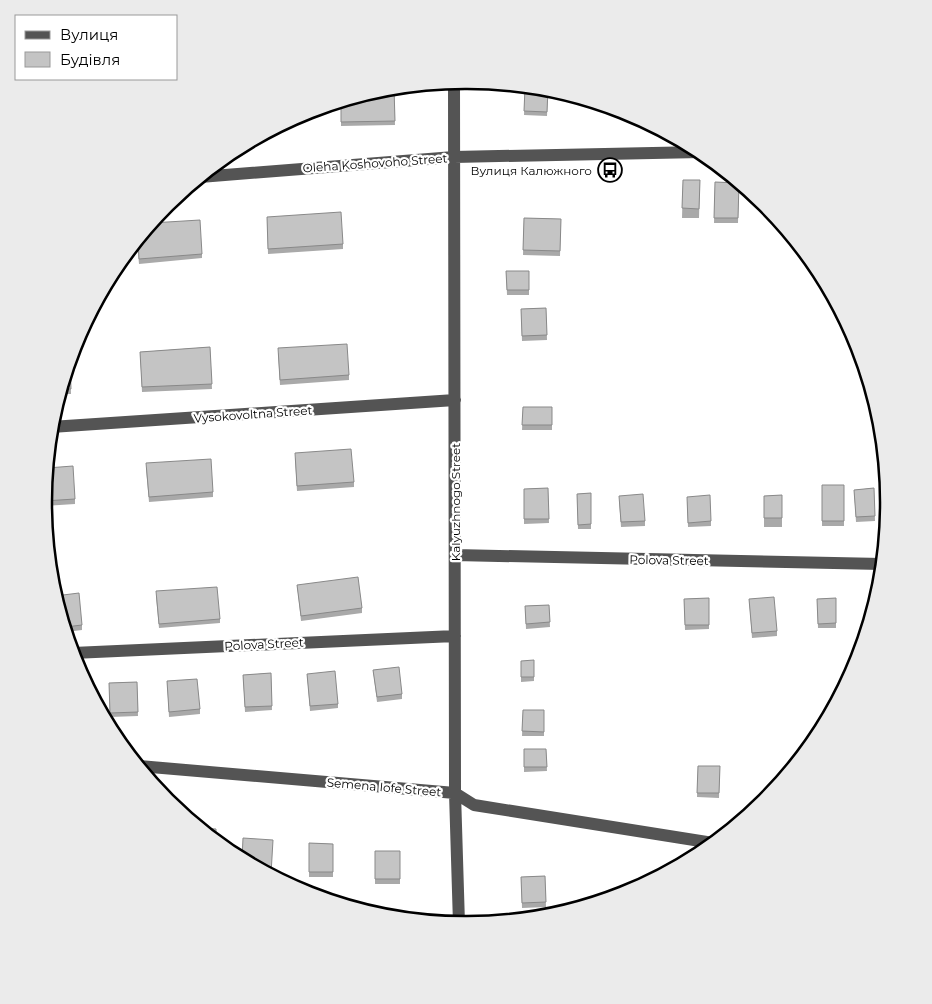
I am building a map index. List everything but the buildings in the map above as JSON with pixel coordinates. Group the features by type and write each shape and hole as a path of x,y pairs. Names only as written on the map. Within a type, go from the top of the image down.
{"street":[{"name":"Kalyuzhnogo Street","path":"454,89 455,793 458,916"},
{"name":"Oleha Koshovoho Street","path":"211,176 454,157 687,152"},
{"name":"Vysokovoltna Street","path":"59,427 455,400"},
{"name":"Polova Street","path":"455,555 875,564"},
{"name":"Polova Street","path":"81,653 455,636"},
{"name":"Semena Iofe Street","path":"148,767 455,793 474,805 702,841"}],"place":[{"name":"Вулиця Калюжного","path":"610,170"}]}
